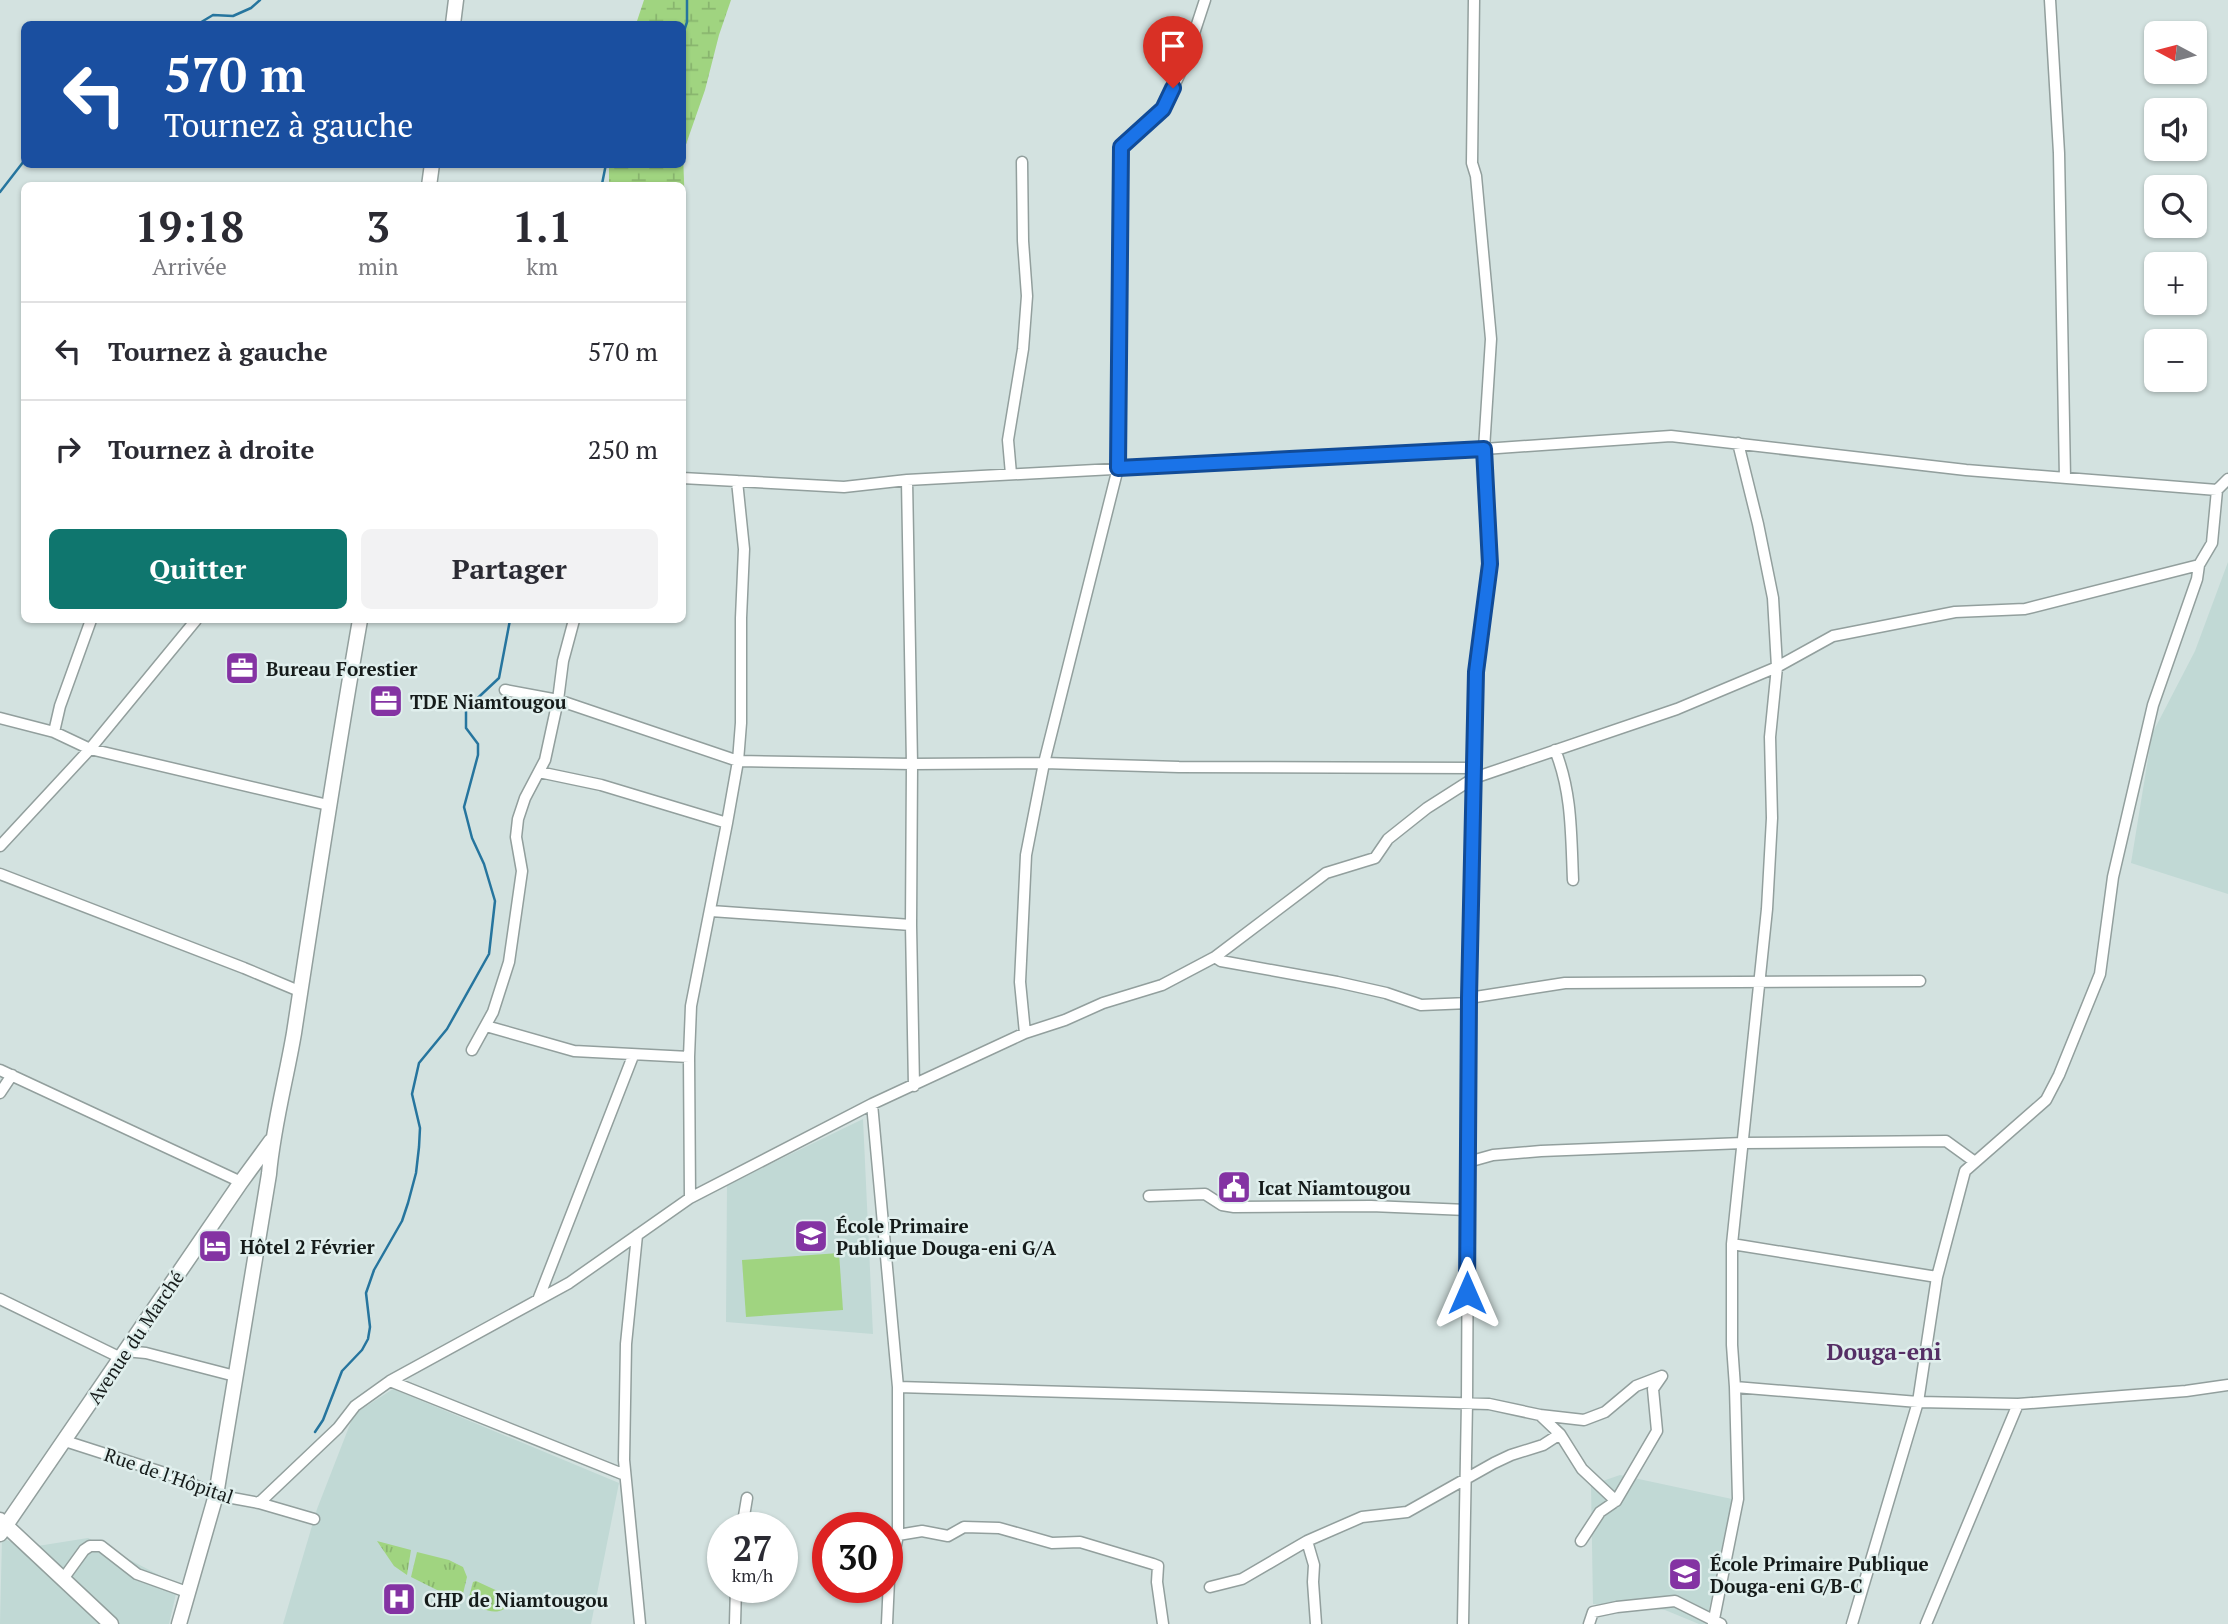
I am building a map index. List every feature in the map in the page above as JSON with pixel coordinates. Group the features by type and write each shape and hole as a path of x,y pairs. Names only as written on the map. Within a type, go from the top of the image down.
{"main road":[{"path":"453,21 456,0"},
{"path":"179,1624 216,1495 269,1174 272,1140 280,1114 359,623"},
{"name":"Avenue du Marché","path":"2,1526 65,1441 272,1140"},
{"path":"2,1526 111,1624"}],"street":[{"path":"1025,1033 1020,982 1026,855 1044,763 1118,468 1121,147 1163,109 1183,67 1205,0"},
{"path":"1463,1624 1469,1000 1476,672 1490,564 1484,449 1490,339 1476,176 1472,163 1474,0"},
{"path":"2050,0 2059,153 2065,478"},
{"path":"1011,474 1008,440 1023,349 1027,296 1022,162"},
{"path":"686,478 844,487 907,480 1484,449 1671,436 1966,470 2217,490"},
{"path":"1589,1624 1593,1612 1675,1601 1716,1622 1738,1499 1732,1345 1732,1244 1767,909 1772,831 1770,737 1777,667 1773,598 1738,443"},
{"path":"1852,1624 1919,1402 1937,1276 1965,1171 2046,1100 2059,1075 2099,974 2113,877 2153,705 2200,565 2212,543 2217,490 2228,479"},
{"path":"907,480 914,1086"},
{"path":"690,1198 691,1006 738,761 741,723 744,549 737,481"},
{"path":"505,690 558,700 738,761 1044,763 1474,773 1555,750 1677,709 1777,667 1833,636 1955,612 2025,609 2200,565"},
{"path":"54,732 60,706 90,623"},
{"path":"0,846 90,749 194,623"},
{"path":"472,1050 493,1012 509,961 522,871 516,837 518,819 525,798 545,760 572,623"},
{"path":"0,718 54,732 90,749 328,805"},
{"path":"1555,750 1564,773 1570,801 1573,880"},
{"path":"540,772 612,788 727,823"},
{"path":"259,1503 338,1428 355,1406 390,1381 569,1283 690,1198 872,1104 1025,1033 1104,1003 1162,985 1215,957 1326,873 1375,858 1388,839 1474,773"},
{"path":"0,874 299,991"},
{"path":"711,911 911,925"},
{"path":"1215,957 1221,961 1386,993 1421,1006 1566,983 1920,981"},
{"path":"486,1026 574,1051 633,1056 689,1056"},
{"path":"538,1300 633,1056"},
{"path":"0,1070 241,1182"},
{"path":"0,1093 12,1075"},
{"path":"872,1104 898,1387 898,1512"},
{"path":"1468,1162 1493,1155 1743,1143 1947,1141 1975,1162"},
{"path":"1149,1196 1205,1194 1222,1205 1234,1208 1371,1206 1467,1210"},
{"path":"637,1236 626,1344 625,1475 640,1624"},
{"path":"1732,1244 1937,1276"},
{"path":"0,1299 123,1355 146,1353 236,1376"},
{"path":"898,1387 1467,1402 1584,1420 1605,1412 1636,1386 1662,1376 1653,1390 1657,1431 1616,1501 1600,1512 1581,1541"},
{"path":"390,1381 625,1475"},
{"path":"1735,1387 1919,1402 2018,1404 2186,1391 2228,1385"},
{"path":"1926,1624 2018,1404"},
{"path":"1540,1415 1560,1434 1582,1469 1616,1501"},
{"path":"1210,1587 1242,1579 1307,1541 1362,1517 1407,1512 1511,1455 1543,1445 1560,1434"},
{"name":"Rue de l'Hôpital","path":"65,1441 177,1477 216,1495 314,1518"},
{"path":"745,1512 747,1498"},
{"path":"903,1534 922,1531 948,1536 964,1527 999,1528 1052,1543 1080,1542 1153,1563 1158,1566 1157,1581 1163,1624"},
{"path":"1307,1541 1314,1565 1316,1624"},
{"path":"63,1579 85,1550 90,1546 101,1546 137,1574 187,1592"},
{"path":"735,1624 736,1603"},
{"path":"887,1624 888,1603"}],"shaded area":[{"path":"2228,562 2228,894 2131,863 2152,734 2195,651"},
{"name":"École Primaire Publique Douga-eni G/A","path":"863,1119 873,1334 726,1322 727,1185"},
{"path":"393,1389 619,1483 591,1624 283,1624 317,1509 354,1414"},
{"path":"1620,1475 1732,1499 1706,1624 1699,1624 1665,1610 1593,1604 1591,1485"},
{"path":"2,1538 25,1548 88,1538 178,1585 169,1624 0,1624"}],"green space":[{"path":"644,0 731,0 686,144 686,21 637,21"},
{"path":"609,168 684,168 684,182 609,182"},
{"path":"839,1253 843,1310 746,1317 742,1260"},
{"path":"377,1541 411,1550 407,1575 394,1566"},
{"path":"417,1552 449,1560 463,1567 467,1577 461,1602 411,1577"},
{"path":"473,1582 502,1593 504,1609 490,1611 468,1601"}],"waterway":[{"path":"203,21 213,15 233,16 251,8 260,0"},
{"path":"686,25 687,0"},
{"path":"0,192 21,165"},
{"path":"602,182 605,168"},
{"path":"315,1432 323,1420 342,1371 362,1350 368,1339 370,1327 366,1293 374,1270 402,1221 408,1203 419,1147 420,1128 412,1094 419,1063 447,1029 489,954 495,901 484,864 472,838 464,807 478,755 478,744 466,728 466,709 499,678 509,623"}],"place":[{"name":"Bureau Forestier","path":"242,668"},
{"name":"TDE Niamtougou","path":"386,701"},
{"name":"Icat Niamtougou","path":"1234,1187"},
{"name":"École Primaire Publique Douga-eni G/A","path":"811,1236"},
{"name":"Hôtel 2 Février","path":"215,1246"},
{"name":"École Primaire Publique Douga-eni G/B-C","path":"1685,1574"},
{"name":"CHP de Niamtougou","path":"399,1599"}],"district":[{"name":"Douga-eni","path":"1884,1351"}],"route":[{"path":"1173,88 1163,109 1121,147 1118,468 1484,449 1490,564 1476,672 1469,998 1467,1293"}]}
